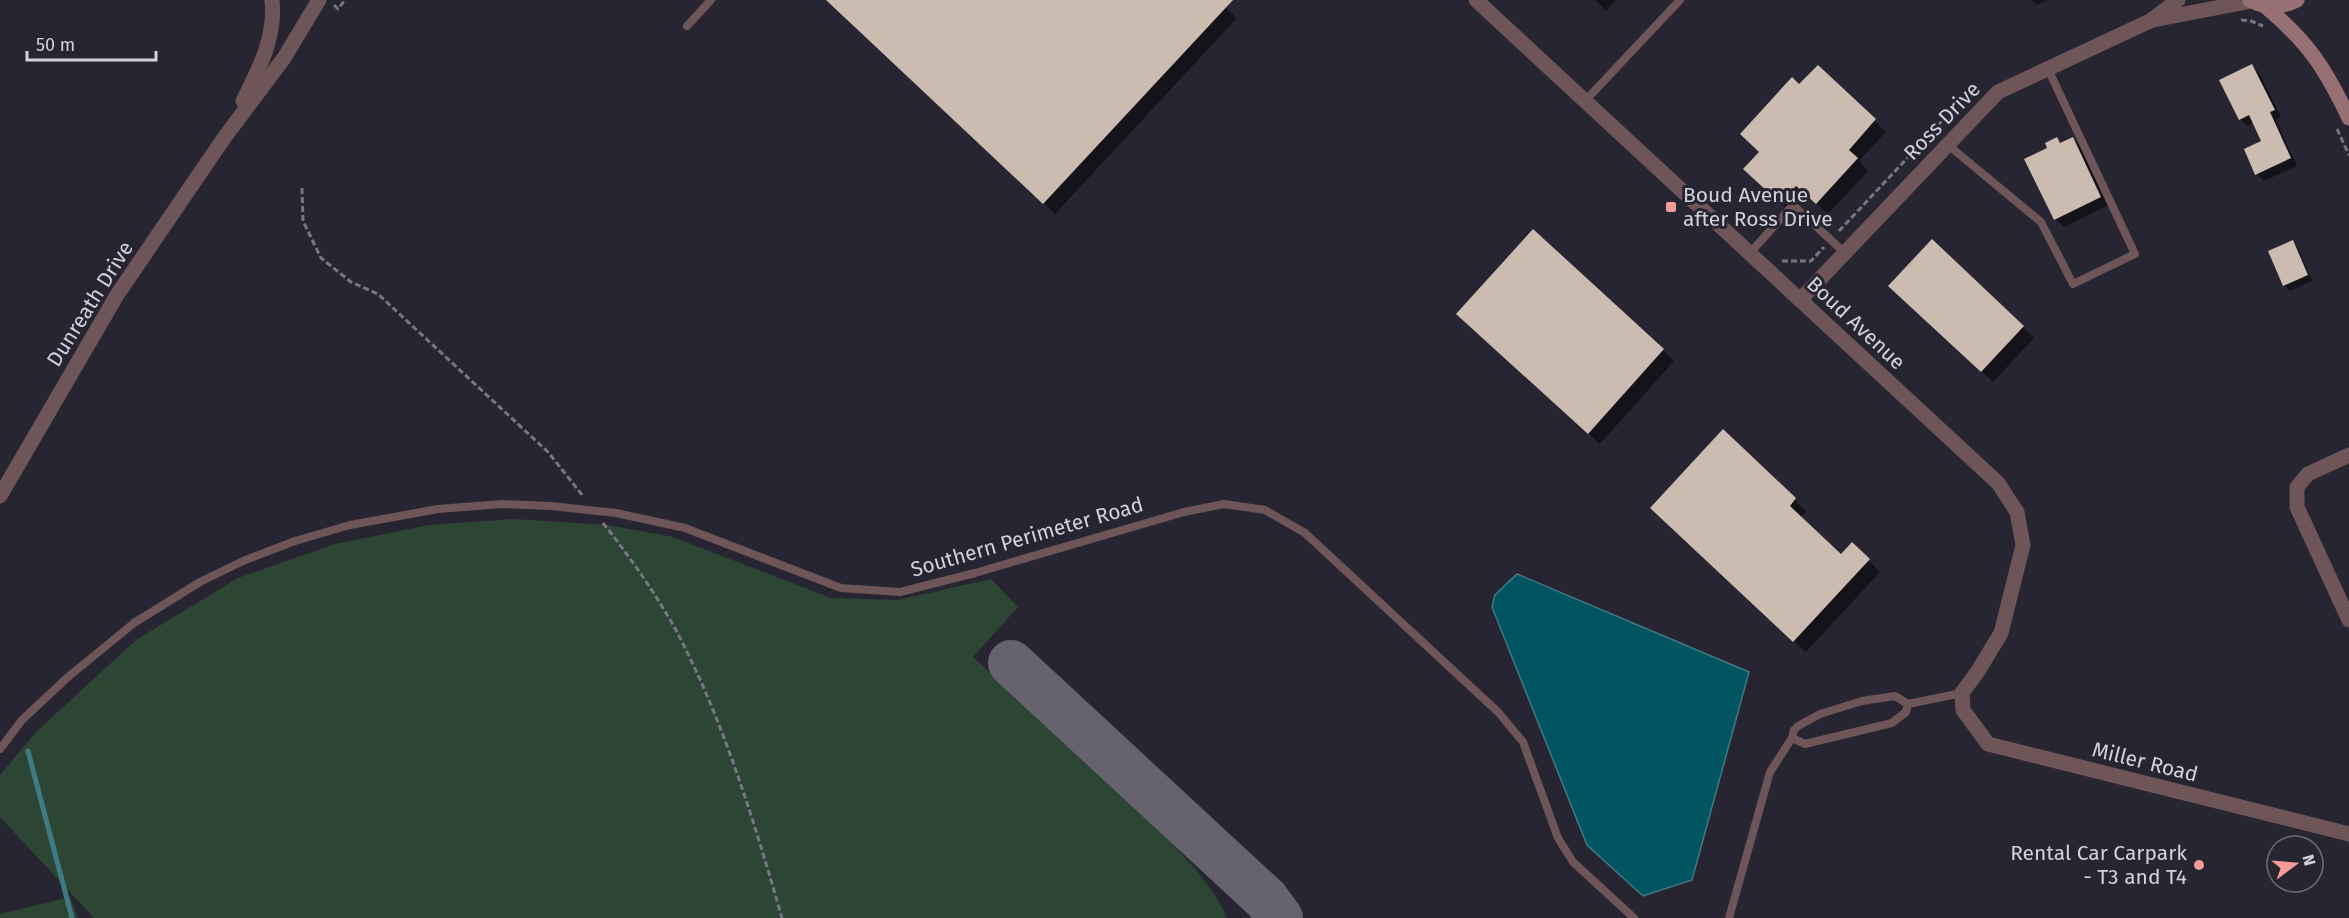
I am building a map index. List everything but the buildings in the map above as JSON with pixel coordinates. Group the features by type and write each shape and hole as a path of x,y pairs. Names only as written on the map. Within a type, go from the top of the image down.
{"main road":[{"path":"2256,2 2287,5 2297,0"},
{"path":"2256,2 2285,23 2312,51 2334,86 2349,118"}],"street":[{"name":"Dunreath Drive","path":"224,138 253,81 268,45 273,20 272,0"},
{"name":"Dunreath Drive","path":"0,496 117,295 224,138 284,58 319,0"},
{"name":"Boud Avenue","path":"1476,0 1998,483 2017,512 2023,545 2001,633 1962,693"},
{"name":"Ross Drive","path":"1800,300 1998,92 2150,21 2178,0"},
{"name":"Ross Drive","path":"2150,21 2256,2"},
{"path":"2349,455 2308,474 2296,487 2297,507 2349,620"},
{"name":"Miller Road","path":"1962,693 1963,710 1988,744 2349,834"}],"lane":[{"path":"687,26 711,0"},
{"path":"1586,101 1680,0"},
{"path":"1948,145 2042,222 2073,284 2135,254 2048,69"},
{"path":"1750,253 1793,206 1845,253"},
{"name":"Southern Perimeter Road","path":"0,750 22,720 134,623 200,582 243,561 295,541 350,525 438,509 502,504 594,510 685,528 841,588 900,592 975,573 1184,512 1224,504 1265,510 1305,533 1498,712 1523,742 1558,838 1573,862 1634,918"},
{"path":"1729,918 1770,772 1792,738 1794,730 1820,714 1862,701 1895,696 1908,704 1962,693"},
{"path":"1792,738 1805,744 1892,723 1906,712 1908,704"}],"path":[{"path":"327,0 338,9 345,0"},
{"path":"2231,20 2251,21 2273,31"},
{"path":"1780,261 1810,261 1943,120 1971,121"},
{"path":"2337,128 2349,155"},
{"path":"302,188 303,221 321,258 351,282 378,294 548,452 628,555 677,632 712,710 737,774 782,918"}],"green space":[{"path":"513,519 608,525 673,537 831,598 898,600 991,579 1018,607 973,657 1175,847 1206,883 1227,918 94,918 0,817 0,775 36,732 136,640 238,578 335,544 429,525"},
{"path":"70,897 78,918 0,918 0,914"}],"water":[{"path":"1517,574 1749,672 1692,880 1643,896 1587,845 1492,607 1495,595"}],"waterway":[{"path":"28,751 72,918"}],"taxiway":[{"path":"1011,663 1266,899 1280,918"}],"place":[{"name":"Boud Avenue after Ross Drive","path":"1671,207"},
{"name":"Rental Car Carpark - T3 and T4","path":"2199,865"}]}
